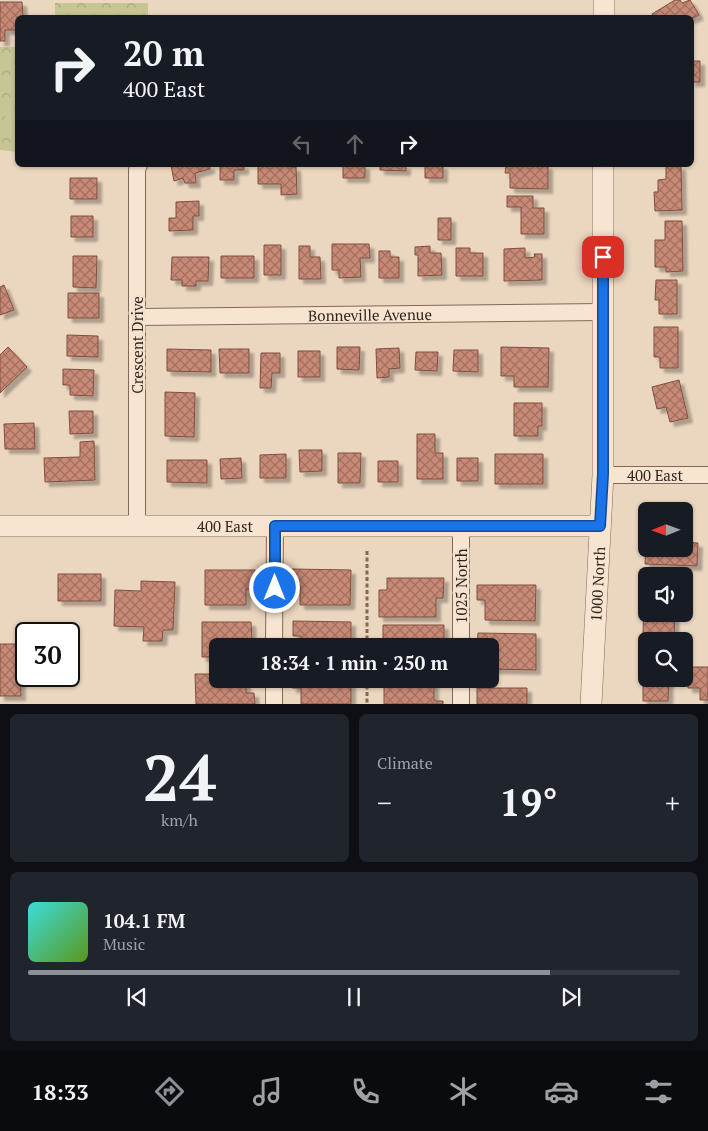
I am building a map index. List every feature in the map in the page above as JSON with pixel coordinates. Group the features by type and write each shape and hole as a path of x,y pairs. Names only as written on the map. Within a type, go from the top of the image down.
{"street":[{"path":"604,0 604,15"},
{"name":"Crescent Drive","path":"137,526 138,167"},
{"name":"1000 North","path":"591,704 603,474 604,167"},
{"name":"Bonneville Avenue","path":"138,317 603,312"},
{"name":"400 East","path":"603,474 708,475"},
{"name":"400 East","path":"0,526 600,526"},
{"path":"274,638 275,526"},
{"name":"1025 North","path":"461,526 461,638"},
{"path":"274,688 274,704"},
{"path":"461,688 461,704"}],"path":[{"path":"367,551 367,638"},
{"path":"367,688 367,704"}],"green space":[{"path":"55,3 148,3 148,15 55,15"},
{"path":"0,47 15,47 15,152 0,150"},
{"path":"5,114 15,115 15,137 3,136"}],"building":[{"path":"675,0 680,0 682,3 690,0 699,15 694,18 694,15 652,14"},
{"path":"0,2 22,2 23,15 15,15 15,30 5,30 5,41 0,41"},
{"path":"694,61 700,61 700,82 694,82"},
{"path":"171,167 210,167 210,169 195,173 196,183 185,183 183,178 174,181"},
{"path":"220,167 244,167 244,170 234,170 234,180 220,180"},
{"path":"258,167 296,167 297,194 281,195 281,184 258,184"},
{"path":"343,167 365,167 365,178 343,178"},
{"path":"380,167 406,167 406,171 380,170"},
{"path":"425,167 443,167 443,178 425,178"},
{"path":"506,167 548,167 548,189 510,188 510,173 505,173"},
{"path":"666,167 681,167 682,210 655,211 654,192 658,192 658,180 666,179"},
{"path":"70,178 97,178 97,199 70,199"},
{"path":"507,196 533,196 533,208 544,208 544,234 521,234 521,207 507,207"},
{"path":"199,201 199,216 193,216 193,230 169,231 169,218 176,218 176,202"},
{"path":"71,216 93,216 93,237 71,237"},
{"path":"438,218 451,218 451,240 438,240"},
{"path":"665,221 682,221 683,271 666,272 666,267 655,267 655,240 665,240"},
{"path":"332,244 369,244 370,258 360,258 361,277 339,278 339,270 332,270"},
{"path":"264,245 281,245 281,275 264,275"},
{"path":"299,246 310,246 310,257 320,257 321,279 299,279"},
{"path":"430,246 430,253 441,253 442,275 418,276 418,255 415,255 415,247"},
{"path":"456,248 470,248 470,253 483,253 483,276 456,276"},
{"path":"525,248 525,258 535,257 534,254 542,254 542,280 504,281 504,249"},
{"path":"379,251 390,251 390,257 399,257 399,278 379,278"},
{"path":"73,256 97,256 96,288 73,287"},
{"path":"221,256 254,256 254,278 221,278"},
{"path":"172,257 209,257 208,281 196,281 196,286 182,286 182,280 171,280"},
{"path":"656,280 677,280 677,314 659,314 659,300 655,300"},
{"path":"4,285 14,310 0,315 0,287"},
{"path":"68,293 99,293 99,318 68,318"},
{"path":"654,327 678,327 678,368 660,368 660,357 654,357"},
{"path":"67,335 98,336 98,357 67,356"},
{"path":"8,347 27,367 0,393 0,355"},
{"path":"337,347 360,347 359,370 337,369"},
{"path":"501,347 549,348 548,387 514,387 514,376 501,376"},
{"path":"399,348 400,368 389,369 389,377 377,378 376,349"},
{"path":"167,349 211,350 211,372 167,371"},
{"path":"219,349 249,349 249,373 220,373"},
{"path":"454,350 478,350 478,372 453,371"},
{"path":"298,351 320,351 320,377 298,377"},
{"path":"416,352 438,352 437,371 415,370"},
{"path":"261,353 280,353 280,373 272,373 271,388 260,388"},
{"path":"63,369 94,370 93,396 70,395 70,385 63,385"},
{"path":"679,380 688,418 670,422 666,407 657,409 652,387"},
{"path":"165,392 195,393 194,437 165,436"},
{"path":"514,403 542,403 542,426 538,426 538,436 514,436"},
{"path":"69,411 93,411 93,433 70,434"},
{"path":"34,423 35,449 5,449 4,424"},
{"path":"417,434 435,434 435,453 443,453 443,479 417,479"},
{"path":"94,441 95,480 45,482 44,458 80,457 80,442"},
{"path":"299,450 322,450 322,471 300,472"},
{"path":"338,453 361,453 360,483 338,483"},
{"path":"286,454 286,478 260,478 260,455"},
{"path":"495,454 543,454 543,484 495,484"},
{"path":"241,458 242,478 221,479 220,459"},
{"path":"457,458 478,458 478,481 457,481"},
{"path":"167,460 207,460 207,483 167,482"},
{"path":"378,461 398,461 398,482 378,482"},
{"path":"693,543 698,543 697,566 645,564 645,558 692,558"},
{"path":"292,569 351,570 350,605 300,605 300,585 292,585"},
{"path":"205,570 255,570 255,589 246,589 246,605 205,605"},
{"path":"58,574 101,574 101,601 58,601"},
{"path":"387,578 444,578 443,598 436,598 436,617 379,617 379,590 387,590"},
{"path":"141,581 175,582 173,630 163,630 162,641 143,641 144,627 114,626 115,590 141,591"},
{"path":"477,585 536,585 535,621 485,620 485,600 477,600"},
{"path":"293,621 351,622 351,638 301,638 301,636 293,636"},
{"path":"202,622 251,622 252,638 209,638 209,657 202,657"},
{"path":"643,622 675,622 674,632 643,632"},
{"path":"383,625 444,625 444,638 383,638"},
{"path":"478,633 536,634 536,670 499,669 499,638 478,638"},
{"path":"0,644 15,644 15,687 21,687 21,696 0,696"},
{"path":"693,667 708,667 708,700 700,700 700,688 688,688 693,687"},
{"path":"195,674 209,674 209,688 246,688 246,693 254,693 255,704 196,704"},
{"path":"643,687 669,687 668,701 643,701"},
{"path":"301,688 351,688 351,704 301,704"},
{"path":"384,688 434,688 434,701 443,701 443,704 384,704"},
{"path":"477,688 527,688 527,704 477,704"}],"route":[{"path":"275,588 275,526 600,526 603,474 603,257"}]}
